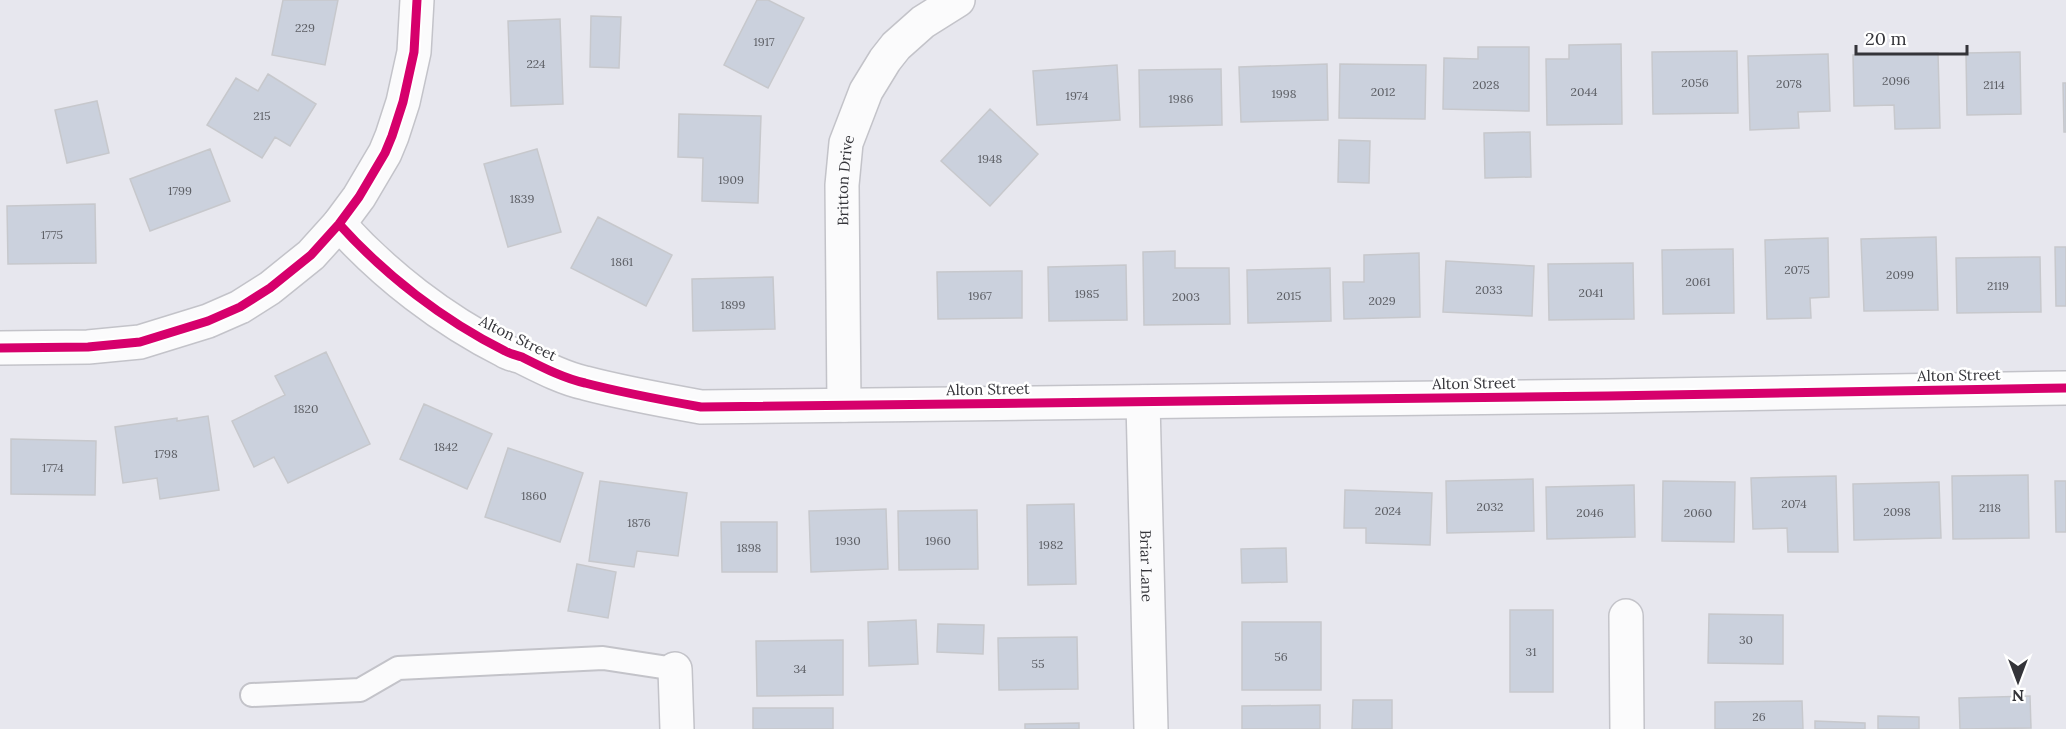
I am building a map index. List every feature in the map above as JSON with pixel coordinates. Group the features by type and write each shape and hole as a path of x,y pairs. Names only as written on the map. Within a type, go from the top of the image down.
{"street":[{"path":"0,348 88,347 140,342 208,321 240,307 270,288 311,255 339,224 369,183 392,136 403,102 414,52 417,0"},
{"name":"Britton Drive","path":"844,405 842,185 846,143 862,99 885,60 896,46 923,21 958,0"},
{"name":"Alton Street","path":"339,224 406,287 447,318 506,352 584,383 617,392 701,407 2066,388"},
{"name":"Briar Lane","path":"1143,402 1151,729"},
{"path":"1626,616 1627,729"},
{"path":"675,669 677,729"}],"lane":[{"path":"252,695 360,690 398,668 603,658 675,669"}],"building":[{"path":"283,0 338,0 325,65 272,55"},
{"path":"757,0 768,0 804,18 768,88 724,65"},
{"path":"591,16 621,17 619,68 590,67"},
{"path":"560,19 563,104 511,106 508,21"},
{"path":"1621,44 1622,124 1547,125 1546,59 1569,59 1569,45"},
{"path":"1478,47 1529,47 1529,111 1443,109 1444,58 1478,59"},
{"path":"1737,51 1738,113 1653,114 1652,52"},
{"path":"2020,52 2021,114 1967,115 1966,53"},
{"path":"1938,53 1940,128 1895,129 1894,105 1854,106 1853,55"},
{"path":"1828,54 1830,111 1798,112 1799,128 1750,130 1748,56"},
{"path":"1327,64 1328,120 1241,122 1239,67"},
{"path":"1340,64 1426,65 1425,119 1339,118"},
{"path":"1117,65 1120,120 1037,125 1033,71"},
{"path":"1221,69 1222,125 1140,127 1139,70"},
{"path":"268,74 316,104 290,146 275,137 262,158 207,125 236,78 258,91"},
{"path":"2063,83 2066,83 2066,132 2064,132"},
{"path":"97,101 109,153 67,163 55,110"},
{"path":"990,109 1038,154 990,206 941,161"},
{"path":"679,114 761,116 758,203 702,201 703,158 678,157"},
{"path":"1530,132 1531,177 1485,178 1484,133"},
{"path":"1339,140 1370,141 1369,183 1338,182"},
{"path":"210,149 230,201 150,231 130,179"},
{"path":"537,149 561,232 508,247 484,164"},
{"path":"95,204 96,263 8,264 7,206"},
{"path":"598,217 672,255 646,306 571,268"},
{"path":"1936,237 1938,310 1864,311 1861,239"},
{"path":"1828,238 1829,297 1810,298 1811,318 1767,319 1765,240"},
{"path":"2055,247 2066,247 2066,306 2056,306"},
{"path":"1733,249 1734,313 1663,314 1662,250"},
{"path":"1175,251 1175,268 1229,268 1230,324 1144,325 1143,252"},
{"path":"1419,253 1420,317 1344,319 1343,282 1364,282 1364,255"},
{"path":"2040,257 2041,312 1957,313 1956,258"},
{"path":"1446,261 1534,266 1532,316 1443,312"},
{"path":"1633,263 1634,319 1549,320 1548,264"},
{"path":"1126,265 1127,320 1049,321 1048,267"},
{"path":"1330,268 1331,321 1248,323 1247,270"},
{"path":"1022,271 1022,318 938,319 937,272"},
{"path":"773,277 775,329 693,331 692,279"},
{"path":"326,352 370,444 288,483 274,457 254,467 232,421 285,395 275,376"},
{"path":"424,404 492,434 467,489 400,459"},
{"path":"208,416 219,490 160,499 157,478 123,483 115,427"},
{"path":"11,439 96,441 95,495 11,494"},
{"path":"508,448 583,473 560,542 485,517"},
{"path":"2028,475 2029,538 1953,539 1952,476"},
{"path":"1836,476 1838,552 1788,552 1787,528 1753,529 1751,478"},
{"path":"1533,479 1534,531 1447,533 1446,481"},
{"path":"600,481 687,493 678,556 637,551 634,567 589,561"},
{"path":"1663,481 1735,482 1734,542 1662,541"},
{"path":"2055,481 2066,481 2066,532 2056,532"},
{"path":"1939,482 1941,538 1854,540 1853,484"},
{"path":"1634,485 1635,537 1547,539 1546,487"},
{"path":"1345,490 1432,493 1430,545 1366,543 1366,528 1344,528"},
{"path":"1074,504 1076,584 1028,585 1027,505"},
{"path":"886,509 888,569 811,572 809,511"},
{"path":"977,510 978,569 899,570 898,511"},
{"path":"721,522 777,522 777,572 722,572"},
{"path":"1286,548 1287,582 1242,583 1241,549"},
{"path":"577,564 616,572 608,618 568,611"},
{"path":"1510,610 1553,610 1553,692 1510,692"},
{"path":"1709,614 1783,615 1783,664 1708,663"},
{"path":"916,620 918,664 869,666 868,622"},
{"path":"1242,622 1321,622 1321,690 1242,690"},
{"path":"938,624 984,625 983,654 937,652"},
{"path":"1077,637 1078,689 999,690 998,638"},
{"path":"843,640 843,695 757,696 756,641"},
{"path":"2030,696 2031,728 1960,729 1959,698"},
{"path":"1353,700 1392,700 1392,729 1352,729"},
{"path":"1802,701 1803,729 1715,729 1715,702"},
{"path":"1320,705 1320,729 1242,729 1242,706"},
{"path":"753,708 833,708 833,729 753,729"},
{"path":"1878,716 1919,717 1919,729 1878,729"},
{"path":"1815,721 1865,723 1865,729 1815,729"},
{"path":"1079,723 1079,729 1025,729 1025,724"}],"cycle path":[{"path":"0,348 88,347 140,342 208,321 240,307 270,288 311,255 339,224 359,197 385,153 403,102 414,52 417,0"},
{"path":"339,224 376,261 416,295 459,325 507,352 577,381 701,407 2066,388"}]}
